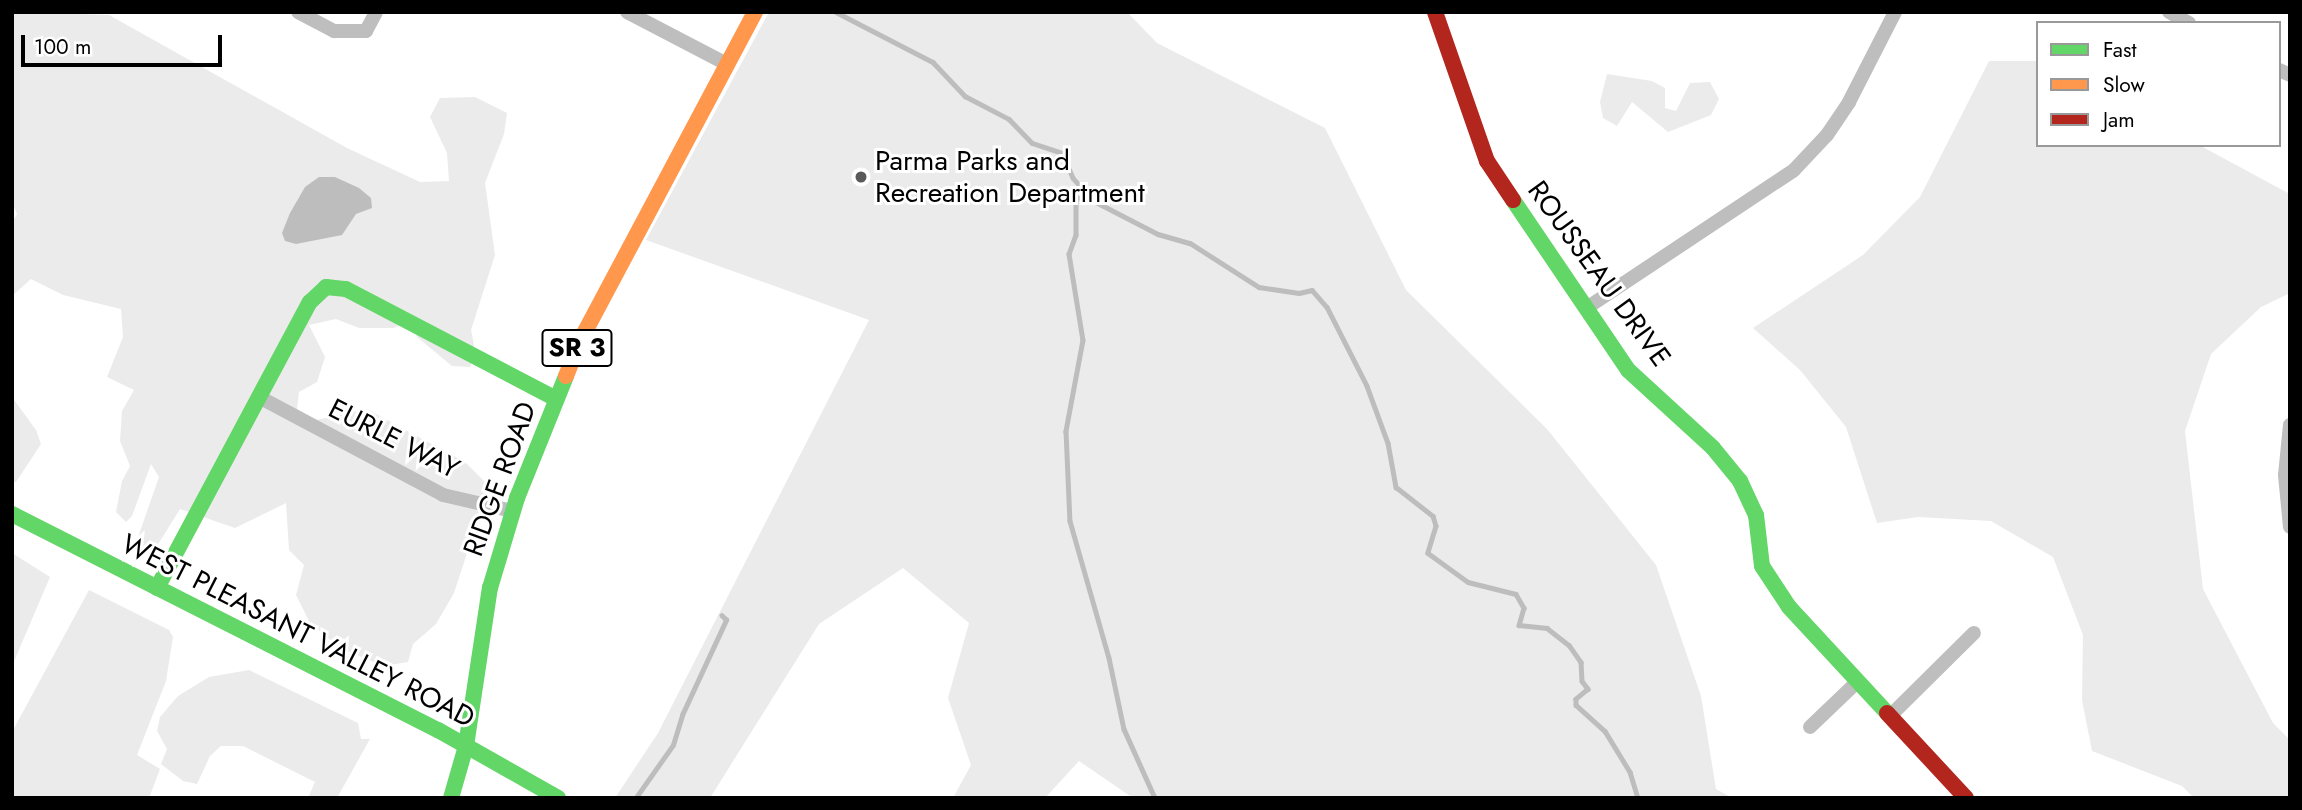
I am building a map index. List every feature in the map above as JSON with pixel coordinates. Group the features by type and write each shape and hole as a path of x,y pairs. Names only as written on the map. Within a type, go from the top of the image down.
{"street":[{"path":"298,12 334,31 355,31 366,30 376,12"},
{"path":"626,12 727,64"},
{"name":"RIDGE ROAD","path":"451,798 466,746 490,588 513,511 556,399 579,343 755,12"},
{"path":"1588,307 1794,170 1843,111 1895,12"},
{"path":"2169,12 2185,21"},
{"name":"ROUSSEAU DRIVE","path":"1442,14 1487,161 1629,370 1713,448 1740,481 1756,515 1762,566 1788,607 1966,798"},
{"path":"157,588 316,293 336,286 556,399"},
{"name":"EURLE WAY","path":"259,397 443,495 513,511"},
{"path":"2290,425 2285,475 2290,527"},
{"name":"WEST PLEASANT VALLEY ROAD","path":"12,514 466,746 558,798"},
{"path":"1890,716 1974,633"},
{"path":"1810,727 1856,683"}],"shaded area":[{"path":"12,12 109,15 347,148 420,182 449,181 447,153 430,117 440,98 475,97 507,113 504,134 485,183 495,255 471,330 476,355 470,367 452,366 417,337 410,320 394,328 359,328 336,319 309,325 325,357 317,382 299,392 297,409 316,420 367,409 465,462 489,486 454,593 436,624 413,644 408,662 383,666 340,648 310,623 296,595 304,565 289,550 286,503 235,528 180,509 152,554 136,543 159,477 151,464 132,516 126,522 116,512 122,481 130,466 120,441 122,411 134,390 107,377 123,337 121,309 63,295 31,279 12,296 12,223 17,214 12,202"},
{"path":"769,12 1127,12 1157,43 1325,128 1406,290 1547,429 1656,565 1701,696 1716,789 1732,798 1133,798 1079,761 1045,798 953,798 971,765 948,698 969,623 903,568 819,624 710,798 615,798 658,733 869,320 646,240"},
{"path":"1989,61 2036,61 2036,147 2203,147 2290,194 2290,293 2261,307 2211,354 2185,431 2203,589 2273,723 2290,740 2290,798 2194,798 2182,786 2092,751 2082,700 2083,635 2053,557 1991,521 1918,517 1877,523 1846,427 1800,370 1753,328 1863,255 1920,197"},
{"path":"1607,74 1652,81 1665,88 1665,108 1676,111 1690,83 1710,82 1719,99 1711,115 1668,132 1632,102 1617,126 1603,118 1600,102"},
{"path":"319,177 335,177 359,188 371,198 372,208 356,214 342,235 296,244 285,241 282,233 290,213 305,187"},
{"path":"12,397 36,430 41,444 16,482 12,481"},
{"path":"12,553 50,577 12,666"},
{"path":"89,590 169,630 173,637 166,681 137,755 160,769 149,798 12,798 12,732"},
{"path":"249,670 358,723 361,739 370,739 337,798 308,798 315,782 243,746 221,746 210,756 197,784 183,781 161,764 167,749 157,731 160,717 178,696 209,677"}],"waterway":[{"path":"836,12 933,62 965,96 1009,119 1032,143 1062,153 1073,178 1094,201 1158,234 1190,243 1259,287 1299,293 1312,290 1327,307 1367,386 1388,443 1396,487 1433,516 1436,526 1428,553 1468,582 1516,594 1524,608 1519,625 1547,628 1569,645 1581,662 1582,681 1588,689 1576,699 1576,705 1605,731 1630,772 1638,798"},
{"path":"1084,190 1076,201 1076,235 1069,254 1083,340 1066,431 1070,521 1109,658 1124,729 1155,798"},
{"path":"637,796 673,745 682,715 726,620 722,616"}],"traffic: fast":[{"path":"1513,200 1628,370 1713,448 1740,481 1756,515 1762,566 1789,607 1887,713"},
{"path":"157,588 310,302 326,287 346,289 556,399"},
{"path":"451,798 466,746 490,588 517,498 566,376"},
{"path":"12,514 438,730 558,798"}],"traffic: slow":[{"path":"566,376 579,343 755,12"}],"traffic: jam":[{"path":"1435,12 1487,161 1513,200"},
{"path":"1887,713 1966,798"}],"place":[{"name":"Parma Parks and Recreation Department","path":"861,177"}]}
